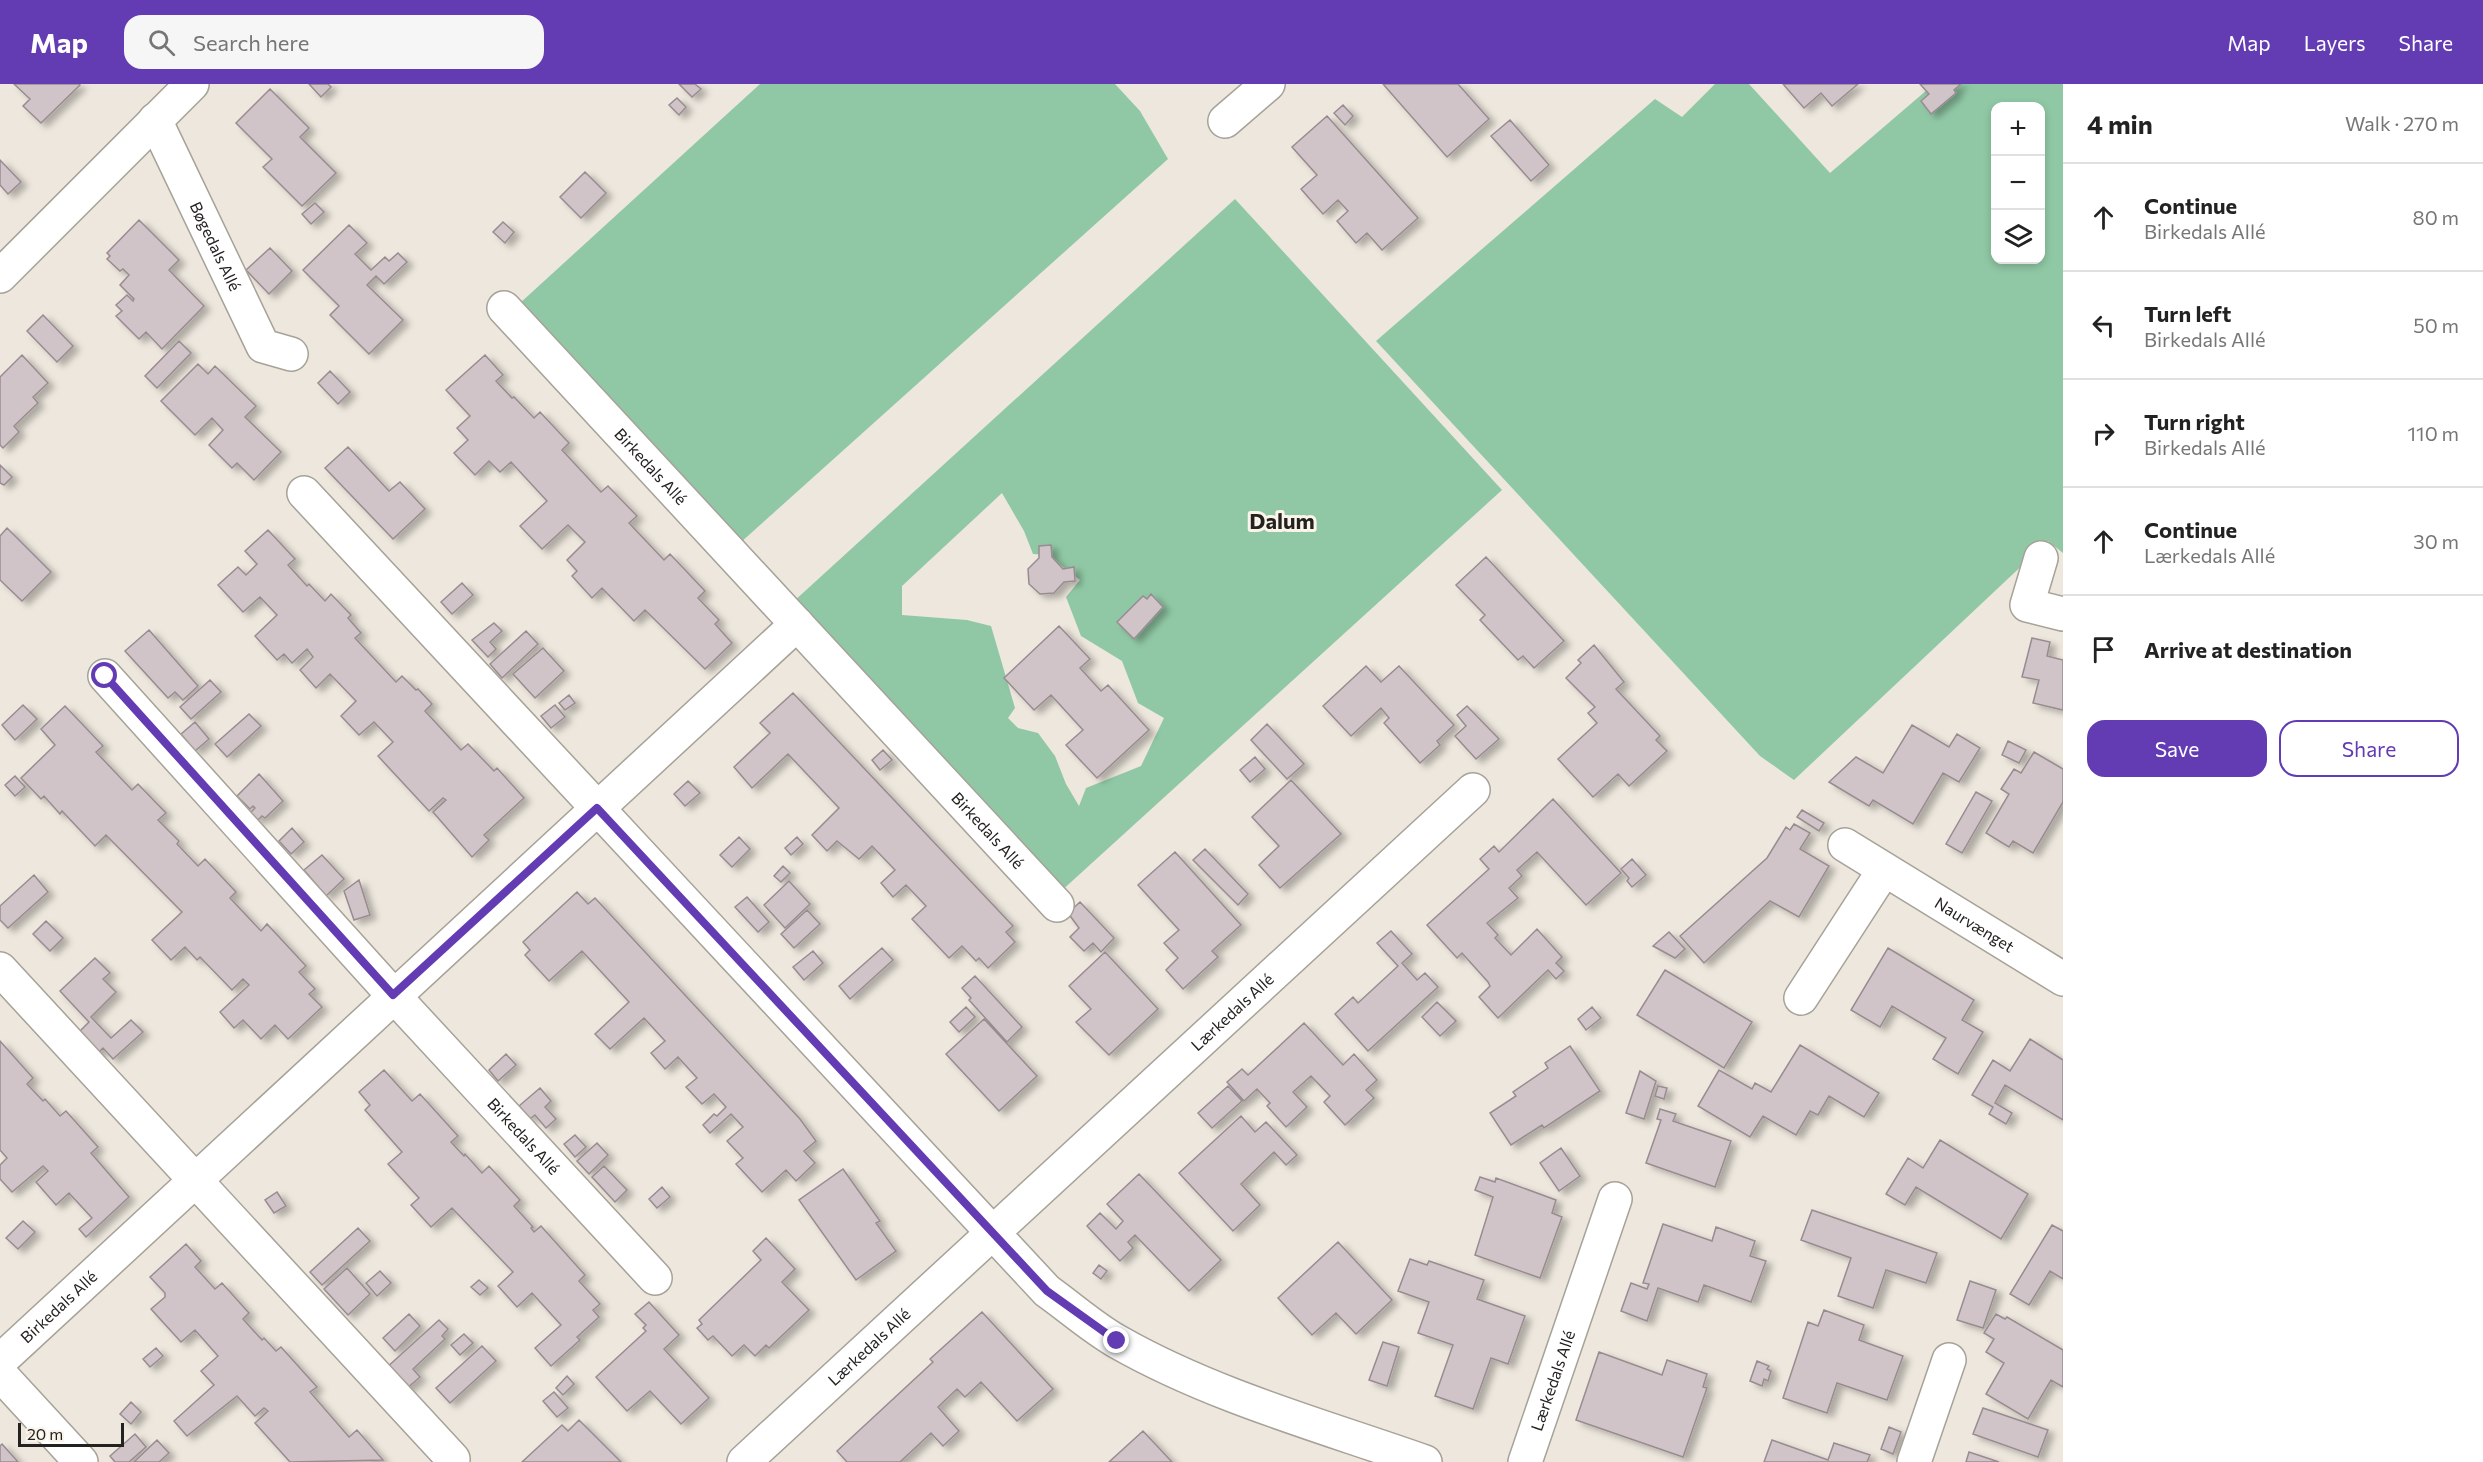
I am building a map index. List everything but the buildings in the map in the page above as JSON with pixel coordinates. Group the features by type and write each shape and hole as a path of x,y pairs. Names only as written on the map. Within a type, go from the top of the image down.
{"street":[{"path":"0,276 192,84"},
{"path":"1225,121 1268,84"},
{"name":"Bøgedals Allé","path":"155,120 263,345 291,354"},
{"name":"Birkedals Allé","path":"504,308 1057,905"},
{"path":"304,493 1047,1291 1117,1341 1229,1392 1425,1462"},
{"path":"2041,558 2027,605 2063,614"},
{"name":"Birkedals Allé","path":"0,1362 393,995 797,624"},
{"name":"Birkedals Allé","path":"105,676 393,995 655,1278"},
{"name":"Lærkedals Allé","path":"744,1462 1473,790"},
{"name":"Naurvænget","path":"1845,845 2063,979"},
{"path":"1801,998 1884,870"},
{"path":"0,969 453,1459"},
{"name":"Lærkedals Allé","path":"1525,1462 1615,1199"},
{"path":"1914,1462 1949,1360"},
{"path":"0,1374 81,1462"}],"green space":[{"path":"760,84 1115,84 1140,111 1168,159 740,543 519,304"},
{"path":"1715,84 1749,84 1830,173 1934,84 2063,84 2063,553 2048,541 1794,780 1760,756 1376,341 1655,99 1682,117"},
{"path":"1235,199 1502,490 1059,893 793,602","holes":["1002,493 1024,531 1033,554 1047,555 1080,580 1066,597 1081,636 1122,661 1138,703 1164,718 1141,766 1086,788 1079,806 1066,784 1055,756 1038,733 1018,728 1008,718 1015,708 991,626 967,620 902,615 902,586"]}],"district":[{"name":"Dalum","path":"1282,521"}],"route":[{"path":"105,676 393,995 597,808 1047,1291 1117,1341"}]}
